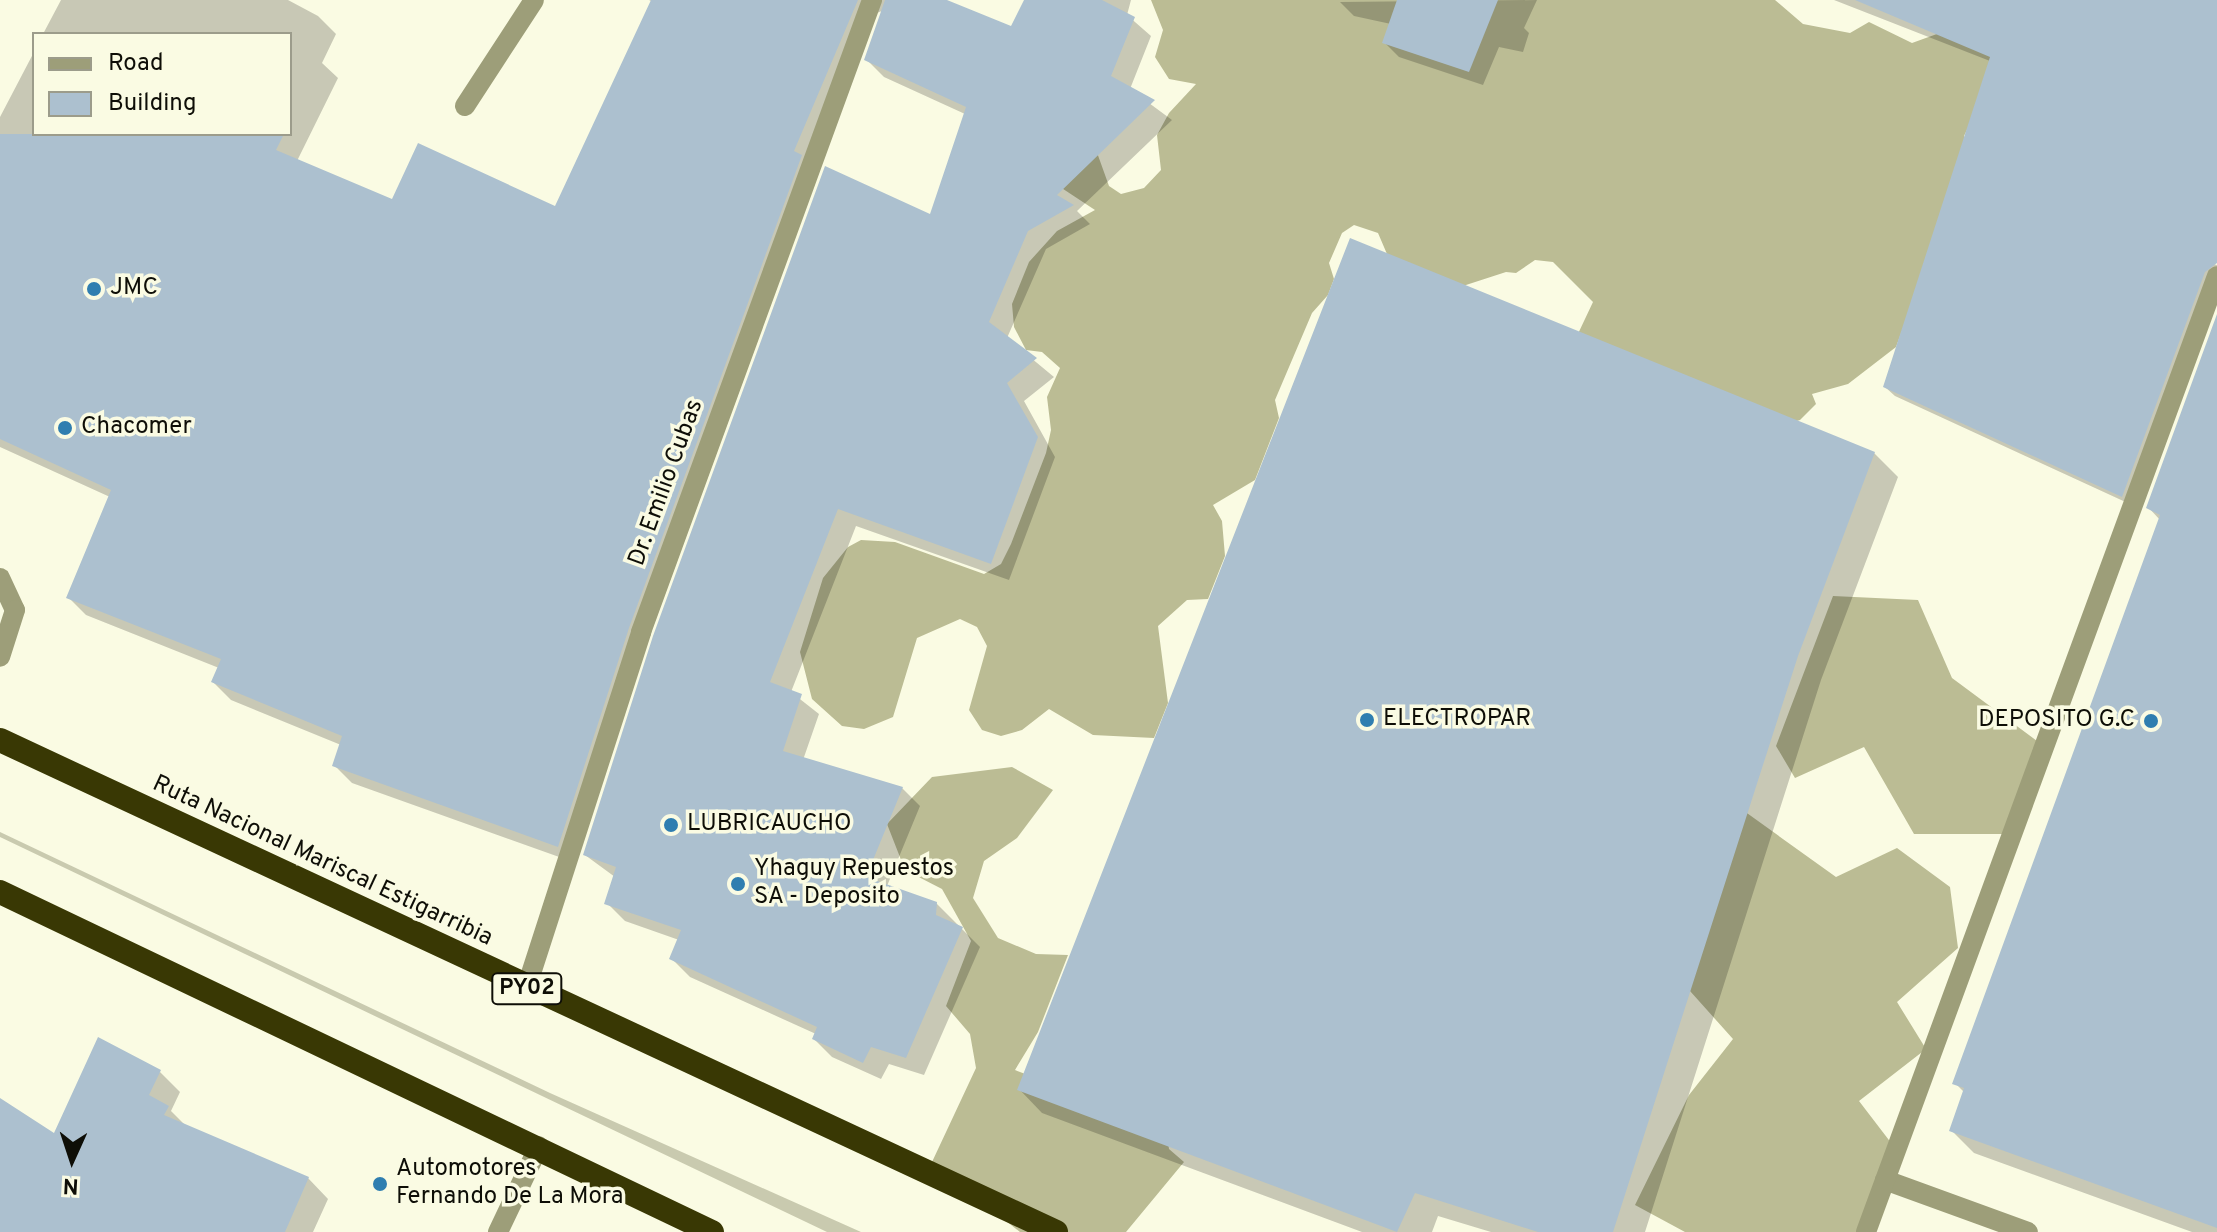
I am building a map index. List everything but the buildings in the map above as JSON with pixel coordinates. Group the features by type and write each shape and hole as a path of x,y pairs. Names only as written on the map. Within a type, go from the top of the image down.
{"highway":[{"name":"Ruta Nacional Mariscal Estigarribia","path":"0,740 526,989 1056,1232"},
{"path":"0,892 539,1146 712,1232"}],"street":[{"path":"465,106 534,0"},
{"name":"Dr. Emilio Cubas","path":"526,989 641,632 872,0"},
{"path":"1866,1232 2217,276"},
{"path":"0,578 15,610 0,657"},
{"path":"498,1232 539,1146"},
{"path":"1885,1180 2028,1232"}],"green space":[{"path":"1151,0 1775,0 1803,24 1850,33 1869,22 1912,43 2031,0 1964,136 1970,147 1896,347 1848,384 1812,394 1816,404 1800,420 1774,428 1576,338 1593,302 1553,262 1535,260 1516,273 1506,272 1429,297 1393,268 1378,233 1354,225 1342,233 1329,263 1334,279 1328,295 1312,313 1275,400 1279,418 1255,480 1213,505 1222,521 1225,556 1208,599 1187,600 1158,626 1168,703 1154,738 1093,735 1049,709 1022,730 1001,736 982,730 969,710 987,646 977,627 960,619 917,638 893,717 864,729 842,726 812,699 800,652 823,578 848,547 861,540 895,542 984,574 1001,564 1011,544 1046,453 1051,430 1047,397 1060,368 1042,352 1026,350 1014,327 1012,304 1029,262 1057,231 1095,210 1051,181 1095,147 1109,186 1121,194 1144,188 1161,170 1157,135 1169,113 1196,84 1169,79 1155,57 1163,30"},
{"path":"1833,596 1918,600 1952,678 2041,744 2015,834 1914,834 1864,747 1795,778 1776,746"},
{"path":"1012,767 1053,790 1017,838 984,861 973,898 998,938 1036,954 1068,955 1038,1032 1015,1070 1166,1127 1169,1149 1184,1162 1126,1232 1020,1232 932,1162 976,1068 970,1034 946,1006 971,941 942,889 905,870 887,824 932,777"},
{"path":"1705,783 1836,877 1897,848 1950,887 1958,948 1897,1002 1926,1049 1859,1101 1895,1148 1864,1232 1685,1232 1635,1205 1689,1095 1733,1039 1690,991"},
{"path":"0,832 550,1093 861,1232 827,1232 0,837"}],"place":[{"name":"JMC","path":"94,289"},
{"name":"Chacomer","path":"65,428"},
{"name":"ELECTROPAR","path":"1367,720"},
{"name":"DEPOSITO G.C","path":"2151,721"},
{"name":"LUBRICAUCHO","path":"671,825"},
{"name":"Yhaguy Repuestos SA - Deposito","path":"738,884"},
{"name":"Automotores Fernando De La Mora","path":"380,1184"}]}
